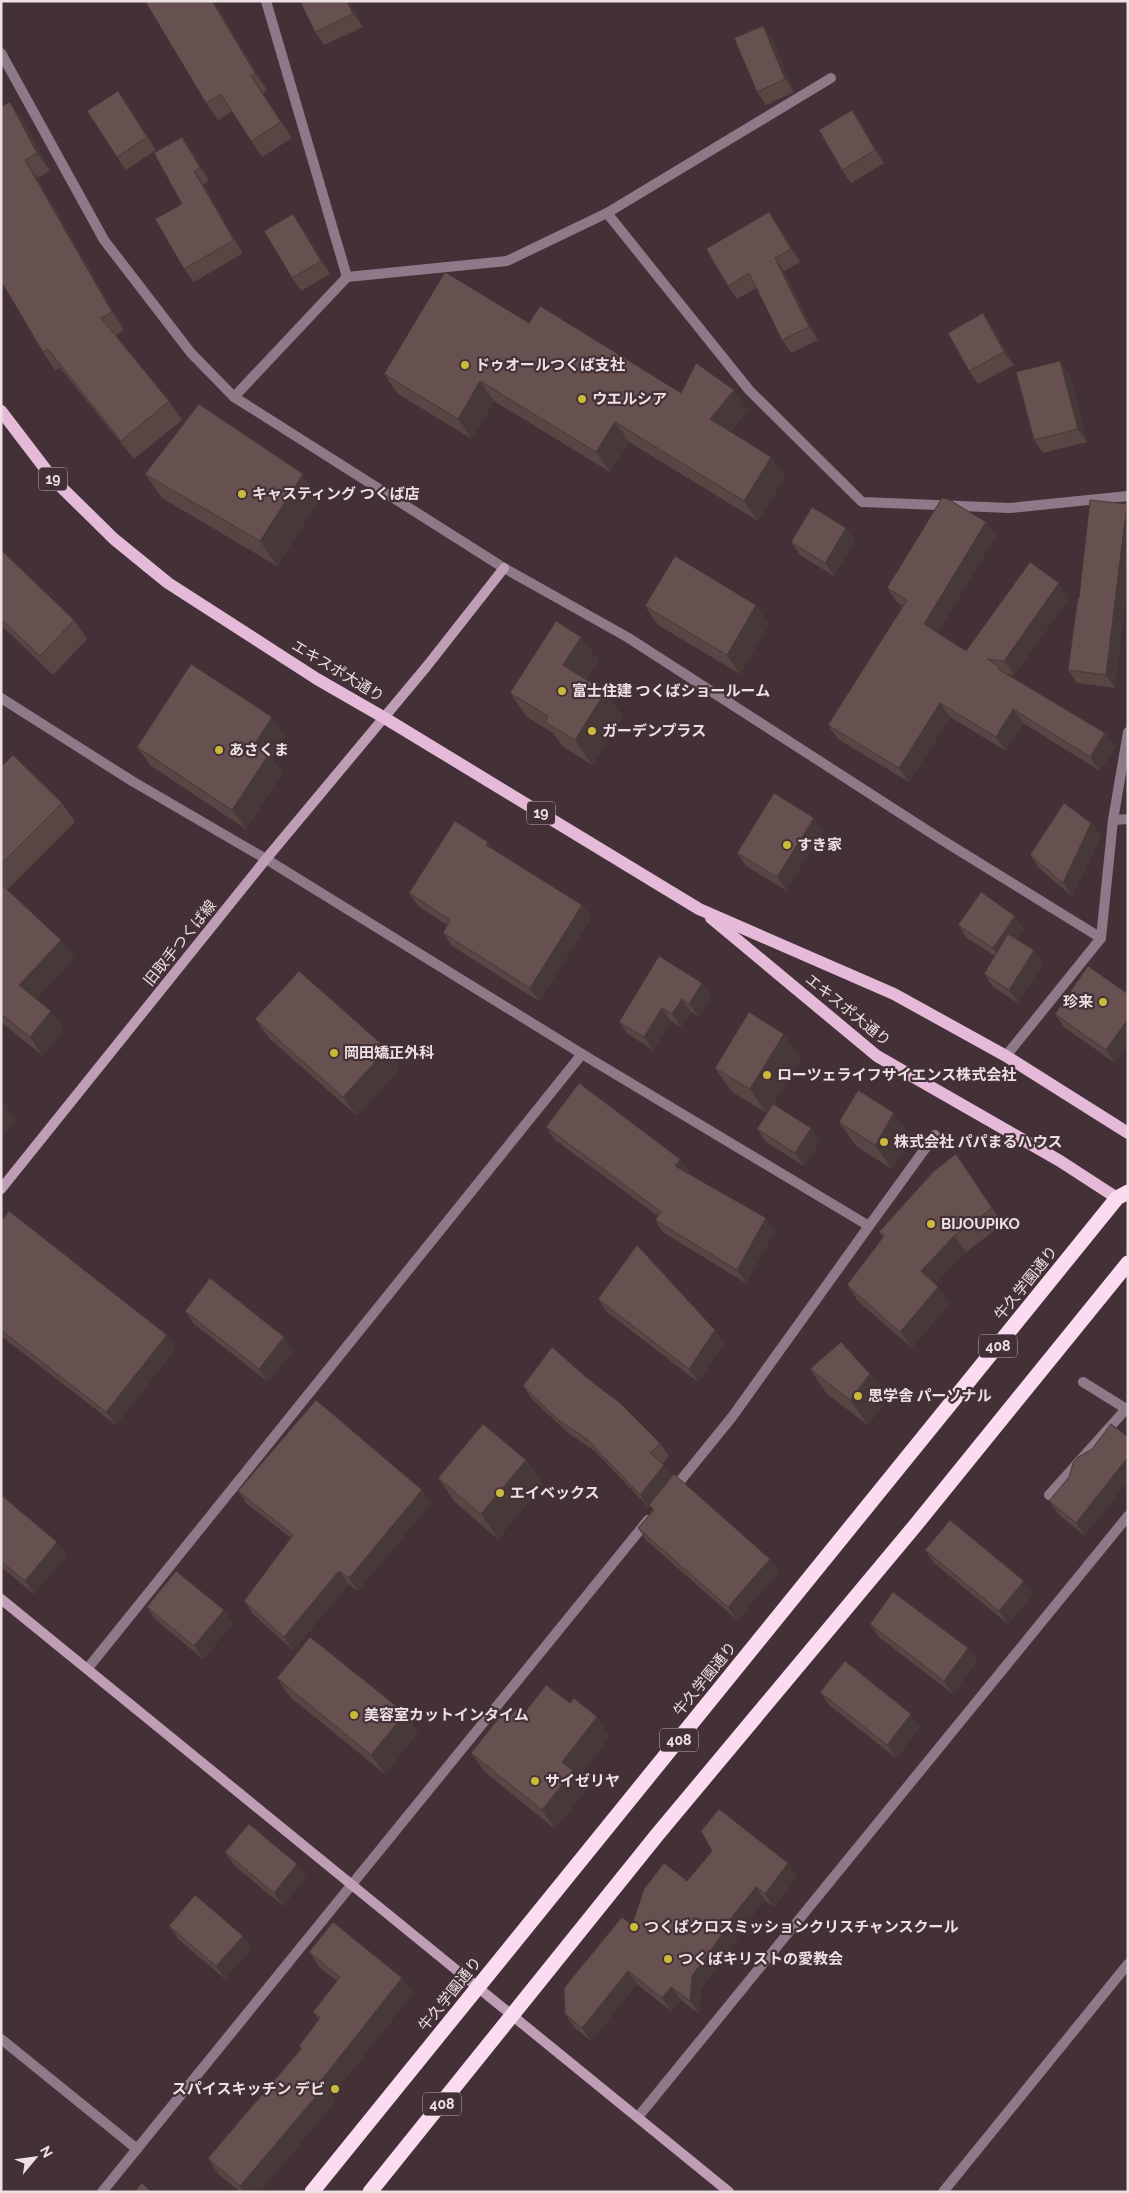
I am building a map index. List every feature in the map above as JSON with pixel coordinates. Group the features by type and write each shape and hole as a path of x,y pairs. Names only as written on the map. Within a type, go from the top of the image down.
{"highway":[{"name":"牛久学園通り","path":"312,2192 1124,1198"},
{"name":"408","path":"370,2192 657,1835 914,1527 1128,1263"}],"main road":[{"name":"エキスポ大通り","path":"1,411 53,479 114,539 168,583 317,680 383,717 699,908 894,994 1006,1056 1128,1133"},
{"name":"エキスポ大通り","path":"699,908 877,1056 1124,1198"}],"street":[{"path":"266,1 346,277"},
{"path":"1,53 104,240 191,354 234,397 504,568 627,637 942,840 1101,938"},
{"path":"234,397 346,277 506,261 607,213 831,78"},
{"path":"607,213 749,390 862,502 1010,508 1128,496"},
{"name":"旧取手つくば線","path":"1,1189 266,859 427,666 504,568"},
{"path":"1,698 132,781 266,859 582,1054 869,1226"},
{"path":"1006,1056 1101,938 1113,820 1128,732"},
{"path":"1113,820 1128,819"},
{"path":"88,1668 582,1054"},
{"path":"102,2192 732,1418 935,1135"},
{"path":"1049,1495 1127,1410 1083,1382"},
{"path":"638,2117 1128,1516"},
{"path":"1,1598 350,1885 729,2192"},
{"path":"943,2192 1128,1964"},
{"path":"1,2039 137,2150"}],"building":[{"path":"145,1 212,1 255,73 251,76 281,122 251,141 221,94 206,103"},
{"path":"300,1 347,1 353,14 315,32"},
{"path":"763,26 785,79 757,92 734,38"},
{"path":"118,91 147,137 117,157 87,111"},
{"path":"10,102 37,153 25,160 112,312 101,318 169,401 121,441 48,349 43,352 1,281 1,107"},
{"path":"852,110 875,150 842,170 819,130"},
{"path":"182,137 200,168 194,171 234,240 184,269 155,219 182,204 154,153"},
{"path":"769,212 791,249 775,258 809,327 782,340 749,273 728,286 706,249"},
{"path":"293,214 321,261 292,278 264,231"},
{"path":"445,272 529,323 540,306 681,393 696,363 734,390 710,419 771,457 744,501 615,422 596,452 480,381 458,419 384,374"},
{"path":"983,313 1004,352 969,371 948,333"},
{"path":"1060,361 1078,429 1034,440 1016,372"},
{"path":"199,404 303,474 260,541 145,474"},
{"path":"942,498 948,499 986,522 924,624 966,651 1030,562 1059,583 1004,661 987,659 1000,667 998,669 1105,733 1090,757 1013,709 996,737 940,703 899,768 828,725 907,600 887,588"},
{"path":"1090,500 1127,504 1106,675 1068,670 1079,598"},
{"path":"812,507 846,528 825,563 791,542"},
{"path":"1,550 74,620 40,656 1,619"},
{"path":"675,556 756,605 727,655 645,606"},
{"path":"556,621 581,637 563,665 605,692 575,740 545,722 548,716 510,693"},
{"name":"あさくま","path":"191,664 272,717 254,745 269,754 232,810 137,747"},
{"path":"13,755 62,803 1,864 1,767"},
{"path":"774,793 814,818 777,877 737,853"},
{"path":"1064,803 1091,823 1063,883 1030,855"},
{"path":"455,821 488,842 486,845 582,905 530,988 443,933 450,920 409,893"},
{"path":"1,884 61,940 19,985 51,1011 30,1037 1,1014"},
{"path":"981,892 1015,916 993,948 958,925"},
{"path":"1008,934 1034,950 1009,990 984,974"},
{"path":"659,956 702,983 689,1004 682,999 672,1014 662,1008 644,1037 619,1022"},
{"path":"1088,966 1128,994 1128,1019 1106,1050 1055,1014"},
{"name":"岡田矯正外科","path":"299,971 387,1049 343,1097 255,1019"},
{"path":"749,1012 784,1034 750,1089 715,1068"},
{"path":"579,1083 680,1159 675,1166 766,1218 737,1270 655,1220 661,1212 546,1127"},
{"path":"858,1090 894,1113 875,1145 839,1122"},
{"path":"773,1104 811,1128 795,1153 757,1129"},
{"path":"956,1154 992,1208 954,1236 921,1271 938,1287 900,1332 847,1285 884,1236 879,1232 934,1171"},
{"path":"9,1211 167,1335 106,1412 1,1330 1,1222"},
{"path":"637,1245 715,1330 689,1369 598,1299"},
{"path":"210,1278 284,1337 259,1369 185,1311"},
{"path":"841,1342 870,1374 850,1400 810,1369"},
{"path":"552,1347 587,1378 620,1403 660,1443 650,1453 664,1465 640,1495 587,1439 557,1419 523,1386"},
{"path":"316,1400 422,1490 349,1578 339,1571 284,1637 244,1601 293,1535 238,1491"},
{"path":"483,1424 526,1460 481,1514 438,1478"},
{"path":"1111,1424 1128,1437 1128,1457 1076,1523 1049,1501 1069,1477 1073,1463 1078,1457 1092,1449"},
{"path":"674,1474 770,1559 728,1607 638,1528 654,1510 649,1505"},
{"path":"1,1495 57,1542 25,1581 1,1561"},
{"path":"950,1520 1024,1581 999,1611 925,1550"},
{"path":"176,1571 224,1610 194,1646 147,1607"},
{"path":"893,1592 968,1648 944,1681 870,1624"},
{"name":"美容室カットインタイム","path":"310,1637 405,1713 371,1755 277,1678"},
{"path":"845,1661 911,1714 887,1745 820,1692"},
{"path":"546,1685 570,1703 574,1698 597,1717 562,1762 573,1771 542,1810 471,1753 502,1714 508,1719 516,1709 523,1715"},
{"path":"719,1809 788,1863 765,1894 756,1887 727,1923 729,1925 692,1976 690,2001 671,1987 662,1998 628,1971 582,2028 565,2014 564,1988 622,1917 632,1925 644,1889 664,1863 687,1881 712,1851 701,1831"},
{"path":"249,1824 297,1864 274,1893 225,1852"},
{"path":"195,1895 243,1936 216,1966 169,1926"},
{"path":"333,1922 402,1978 319,2083 324,2087 240,2186 208,2158 302,2048 299,2046 320,2018 313,2012 340,1977 309,1952"},
{"path":"142,2183 152,2192 134,2192"}],"place":[{"name":"ドゥオールつくば支社","path":"465,365"},
{"name":"ウエルシア","path":"582,399"},
{"name":"キャスティング つくば店","path":"242,494"},
{"name":"富士住建 つくばショールーム","path":"562,691"},
{"name":"ガーデンプラス","path":"592,731"},
{"name":"あさくま","path":"219,750"},
{"name":"すき家","path":"787,845"},
{"name":"珍来","path":"1103,1002"},
{"name":"岡田矯正外科","path":"334,1053"},
{"name":"ローツェライフサイエンス株式会社","path":"767,1075"},
{"name":"株式会社 パパまるハウス","path":"884,1142"},
{"name":"BIJOUPIKO","path":"931,1224"},
{"name":"思学舎 パーソナル","path":"858,1396"},
{"name":"エイベックス","path":"500,1493"},
{"name":"美容室カットインタイム","path":"354,1715"},
{"name":"サイゼリヤ","path":"535,1781"},
{"name":"つくばクロスミッションクリスチャンスクール","path":"634,1927"},
{"name":"つくばキリストの愛教会","path":"668,1959"},
{"name":"スパイスキッチン デビ","path":"335,2089"}]}
